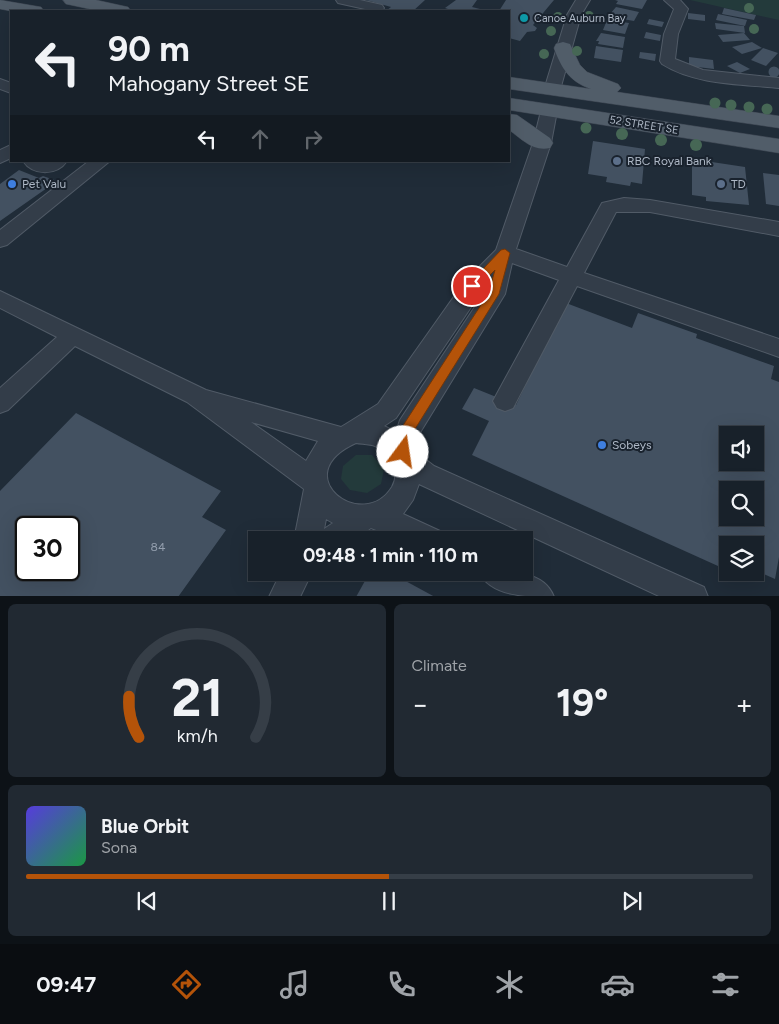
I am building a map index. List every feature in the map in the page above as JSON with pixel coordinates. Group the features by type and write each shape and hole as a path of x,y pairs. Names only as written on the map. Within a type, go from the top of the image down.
{"main road":[{"path":"72,0 116,10"},
{"path":"89,0 116,10"},
{"path":"3,3 31,10"},
{"path":"563,48 570,68 582,78 682,108"},
{"name":"52 STREET SE","path":"510,83 550,100 721,137 779,146"},
{"name":"52 STREET SE","path":"510,104 550,100 682,108 779,122"},
{"path":"510,121 542,143"}],"street":[{"path":"343,0 377,8"},
{"path":"345,531 368,517 387,510 398,501 406,489 409,476 405,457 408,428 494,294 505,253 542,143 563,48 574,15 583,0"},
{"path":"671,0 679,5 681,10 674,23 668,44 666,61 671,65 686,72 779,83"},
{"path":"721,137 779,150"},
{"path":"34,162 49,168 57,162"},
{"path":"0,240 100,162"},
{"path":"505,401 609,207 624,204 650,206 779,229"},
{"path":"505,253 779,348"},
{"path":"310,531 317,487 315,469 320,456 328,445 387,411 472,286 505,253"},
{"path":"0,299 195,395 317,487 325,502 336,510 349,516 368,517 412,531"},
{"path":"0,403 73,335"},
{"path":"195,395 347,435 369,432 382,435 394,442 405,457 425,474 694,596"},
{"path":"283,596 292,581"},
{"path":"511,581 540,596"}],"green space":[{"path":"690,0 779,0 779,20"},
{"path":"356,455 372,455 384,469 381,484 367,493 350,490 341,479 343,466"}],"building":[{"path":"366,0 425,0 414,10 387,10 391,7"},
{"path":"456,0 477,0 472,7 484,10 446,10 448,9 445,8"},
{"name":"Canoe Auburn Bay","path":"506,0 554,0 533,25 537,28 535,31 527,32 520,41 510,38 510,10 500,10"},
{"path":"615,0 647,0 642,9 616,4 618,1"},
{"path":"616,7 639,12 634,21 611,17 612,14 610,14"},
{"path":"724,8 756,15 754,20 722,14"},
{"path":"688,13 705,15 705,21 688,19"},
{"path":"718,14 747,20 745,26 716,20"},
{"path":"649,19 664,22 662,27 647,24"},
{"path":"607,20 629,23 625,34 603,30"},
{"path":"715,23 744,26 745,33 716,29"},
{"path":"646,32 661,35 660,41 644,38"},
{"path":"601,33 625,37 623,48 598,44 599,41 596,41"},
{"path":"744,33 750,40 723,42 718,35"},
{"path":"752,42 762,48 742,54 732,47"},
{"path":"596,46 623,50 621,62 594,58"},
{"path":"763,48 778,53 766,66 751,60"},
{"path":"640,52 656,54 655,61 639,58"},
{"path":"689,57 713,60 714,69 689,66"},
{"path":"737,62 750,69 740,73 727,66"},
{"path":"774,66 780,72 774,78 768,72"},
{"name":"RBC Royal Bank","path":"593,141 645,149 642,184 631,182 630,186 606,182 607,177 588,174"},
{"path":"692,159 745,167 749,205 706,201 706,197 692,195"},
{"path":"19,170 39,178 43,176 57,181 0,221 0,184"},
{"path":"763,173 779,175 779,206 766,204"},
{"name":"Sobeys","path":"566,303 632,328 638,313 697,334 696,338 774,366 771,379 779,382 779,557 775,579 764,574 764,536 719,536 718,566 472,455 489,421 462,409 474,388 516,405"},
{"path":"76,413 221,491 202,517 226,530 179,596 0,596 0,491"},
{"path":"365,581 406,581 433,596 357,596"}],"place":[{"name":"Canoe Auburn Bay","path":"524,18"},
{"name":"RBC Royal Bank","path":"617,161"},
{"name":"Pet Valu","path":"12,184"},
{"name":"TD","path":"721,184"},
{"name":"Sobeys","path":"602,445"}],"route":[{"path":"403,452 408,428 494,294 505,253 472,286"}]}
